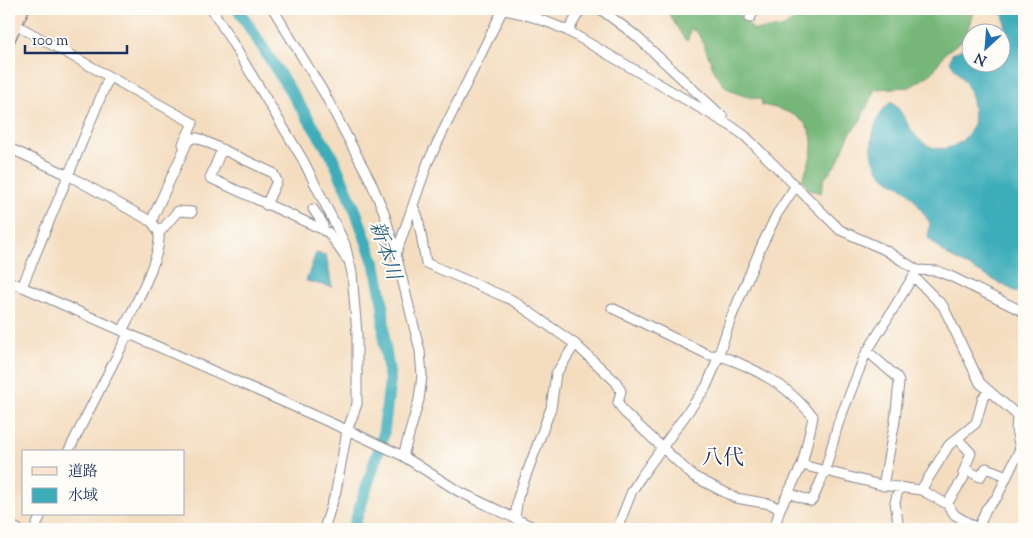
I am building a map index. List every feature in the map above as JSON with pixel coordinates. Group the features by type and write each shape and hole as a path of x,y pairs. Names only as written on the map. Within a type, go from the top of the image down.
{"street":[{"path":"9,40 12,23 22,9"},
{"path":"212,9 303,160 345,244 349,261 355,303 357,404 347,431 336,491 324,529"},
{"path":"273,9 324,93 370,180 384,212 420,351 422,376 419,400 401,455"},
{"path":"396,254 414,208 428,162 501,9 509,9 568,30 745,136 840,230 885,250 916,274 943,306 952,320 972,371 980,383 1021,419 1016,429 1020,449 977,528 955,515 947,504 921,490 883,486 802,464"},
{"path":"568,30 581,9"},
{"path":"600,9 642,41 724,118 724,122"},
{"path":"750,18 755,9"},
{"path":"12,23 192,123 173,166 174,172"},
{"path":"22,287 109,77"},
{"path":"152,222 188,141 193,138 222,149 277,177 266,205"},
{"path":"9,148 68,175 152,222 159,233"},
{"path":"222,149 210,178 324,231 333,238 349,261"},
{"path":"617,529 632,490 706,387 719,355 730,318 762,245 777,214 796,187"},
{"path":"414,208 418,217 426,263 506,297 575,344 616,382 621,391 618,403 621,408 693,476 736,498 770,504 780,509"},
{"path":"313,209 322,222 324,231"},
{"path":"69,450 125,332 148,277 159,233 178,211 192,212"},
{"path":"788,493 813,499 825,471 838,424 868,351 916,274 937,271 1024,312"},
{"path":"9,281 401,455 458,491 534,529"},
{"path":"612,308 709,355 719,355 781,386 813,416 802,464 780,509 774,529"},
{"path":"515,518 518,497 551,408 556,374 575,344"},
{"path":"868,351 897,377 899,382 895,421 883,486"},
{"path":"921,490 943,453 976,423 983,398 988,391"},
{"path":"947,504 964,477 971,453 958,438"},
{"path":"965,469 980,477 986,468 1007,476"},
{"path":"899,487 896,502 899,529"},
{"path":"35,529 40,516"},
{"path":"9,525 18,529"}],"green space":[{"path":"666,9 734,9 754,30 782,28 811,9 974,9 970,22 960,22 960,42 945,53 932,73 910,87 875,89 860,121 849,135 837,163 824,179 821,193 810,190 802,180 812,151 812,139 809,129 802,121 792,114 762,105 761,99 744,96 732,91 717,76 697,32 690,29 688,40 685,40"}],"water":[{"path":"1005,9 1024,9 1024,296 947,255 928,238 930,223 907,191 887,179 878,170 872,150 875,128 884,109 891,102 901,112 915,135 927,145 941,149 948,148 961,142 966,137 974,121 972,103 968,87 950,61 952,54 960,50 960,72 1010,72 1010,22 1005,22 1003,13"},
{"path":"316,253 326,255 332,287 306,281"}],"waterway":[{"name":"新本川","path":"238,9 332,156 356,212 376,268 383,305 384,340 390,380 383,437 353,529"}],"district":[{"name":"八代","path":"723,457"}]}
